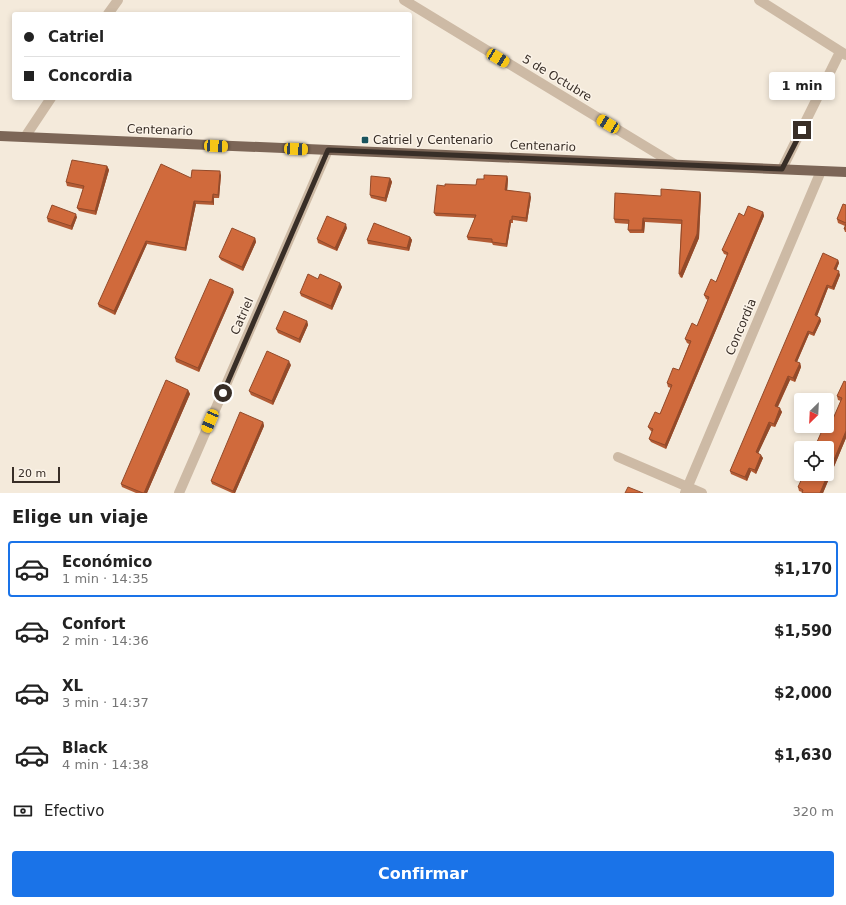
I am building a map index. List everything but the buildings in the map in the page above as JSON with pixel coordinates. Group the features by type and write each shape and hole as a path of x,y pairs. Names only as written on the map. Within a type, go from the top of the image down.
{"main road":[{"name":"Centenario","path":"0,136 846,172"}],"street":[{"path":"109,12 118,0"},
{"name":"5 de Octubre","path":"404,0 419,4 676,165"},
{"path":"759,0 843,54 782,169"},
{"path":"25,138 50,100"},
{"name":"Catriel","path":"179,493 328,150"},
{"name":"Concordia","path":"686,490 821,171"},
{"path":"618,458 686,490 702,493"}],"place":[{"name":"Catriel y Centenario","path":"365,140"}],"route":[{"path":"223,393 328,150 782,169 802,130"}]}
